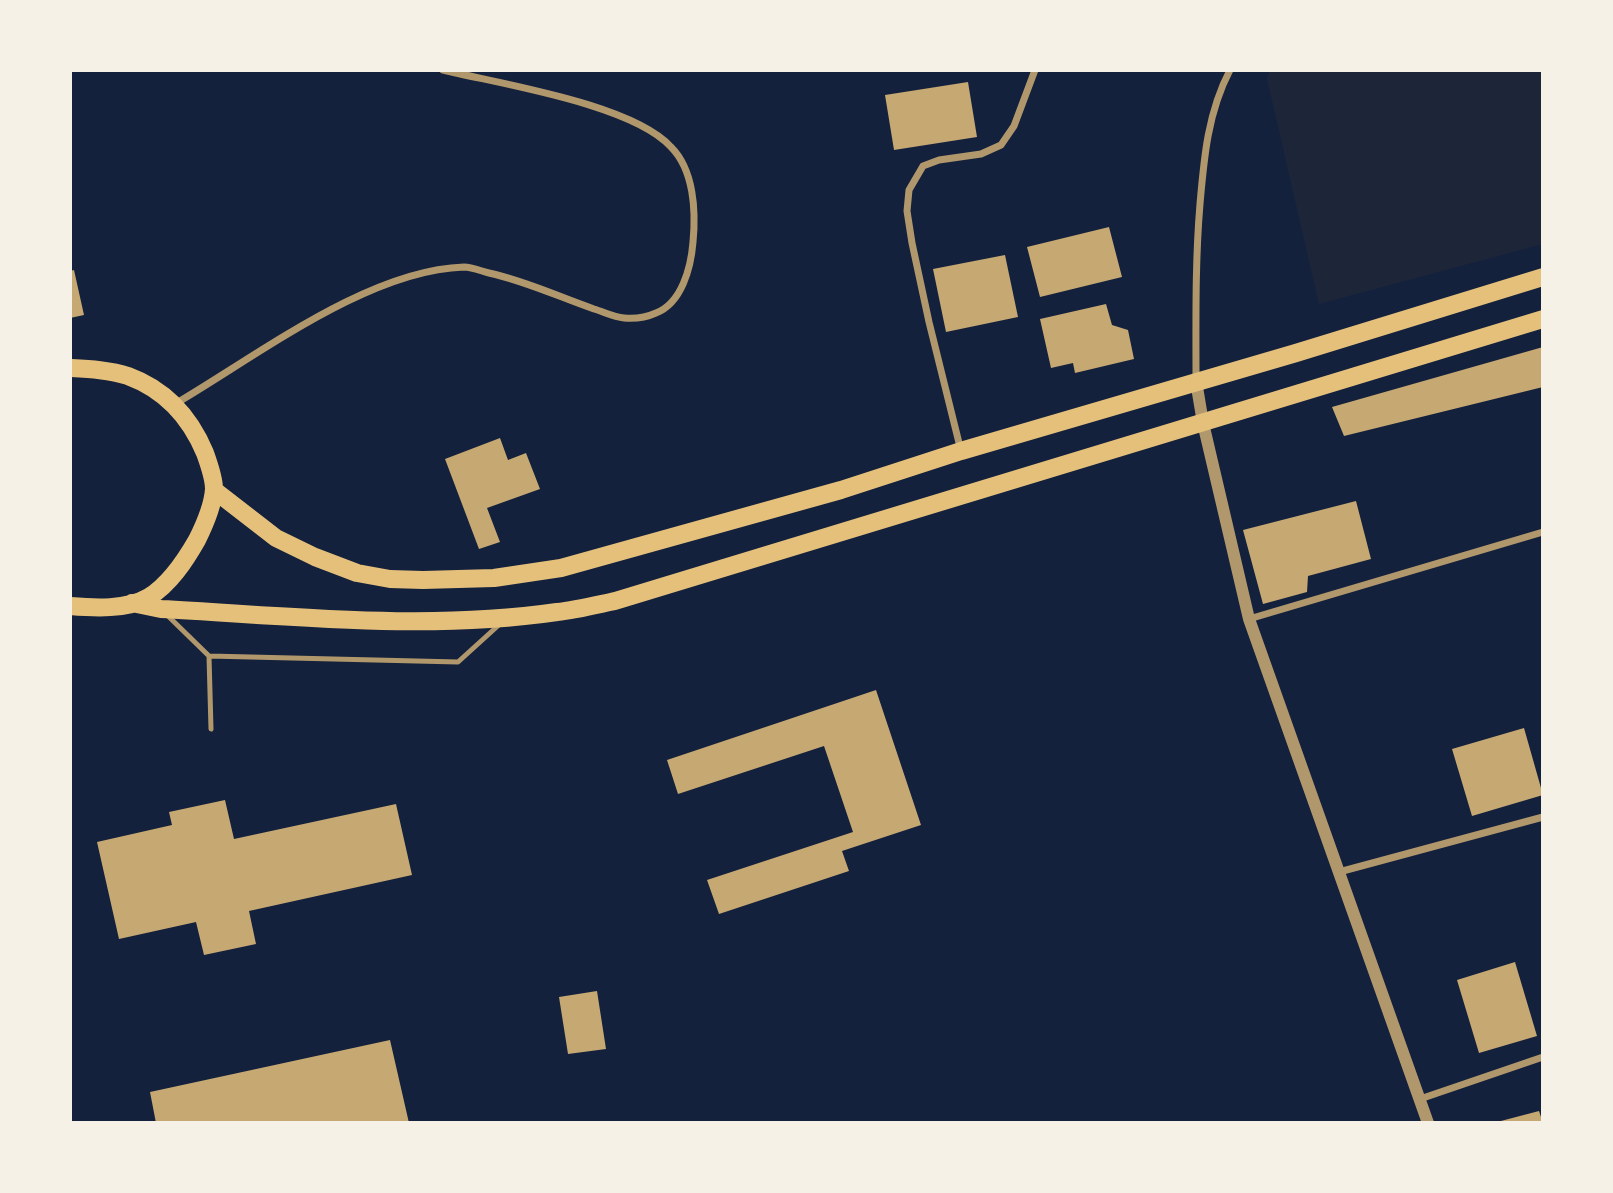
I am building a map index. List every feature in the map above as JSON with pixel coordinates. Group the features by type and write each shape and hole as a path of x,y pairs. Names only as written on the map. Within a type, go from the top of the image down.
{"main road":[{"path":"214,490 276,538 357,573 390,579 494,578 561,568 841,490 961,451 1543,277"},
{"path":"132,603 161,609 384,620 507,618 615,601 1543,319"},
{"path":"70,368 127,375 149,386 174,404 198,437 209,463 214,490 203,527 188,556 170,579 149,597 132,603 93,608 70,606"},
{"path":"70,620 93,608"}],"street":[{"path":"174,404 368,291 421,272 466,267 516,279 622,318 656,313 677,295 691,261 694,220 684,165 671,146 651,131 616,116 509,84 443,70"},
{"path":"961,451 912,243 907,211 909,190 923,166 939,160 982,154 1001,145 1014,127 1035,70"},
{"path":"1230,70 1219,91 1210,122 1202,177 1196,255 1196,381 1203,423 1249,618 1428,1123"},
{"path":"1249,618 1543,532"},
{"path":"1339,872 1543,817"},
{"path":"1420,1099 1543,1057"}],"lane":[{"path":"161,609 209,656 458,662 507,618"},
{"path":"209,656 211,729"}],"shaded area":[{"path":"1270,70 1543,70 1543,244 1319,304 1267,79"}],"building":[{"path":"968,82 977,137 894,150 885,95"},
{"path":"1109,227 1122,277 1040,297 1027,247"},
{"path":"1005,255 1018,317 946,332 933,269"},
{"path":"74,270 84,315 70,318 70,271"},
{"path":"1106,304 1112,325 1128,330 1134,359 1075,373 1073,363 1051,368 1040,319"},
{"path":"1543,347 1543,387 1344,436 1332,407"},
{"path":"500,438 508,460 526,453 540,489 487,508 500,542 479,549 445,459"},
{"path":"1356,501 1371,559 1308,576 1307,592 1263,604 1243,530"},
{"path":"876,690 921,825 842,851 849,871 719,914 707,880 853,832 824,746 678,794 667,760"},
{"path":"1524,728 1543,795 1472,816 1452,749"},
{"path":"225,800 234,839 396,804 412,875 249,911 256,944 204,955 196,922 119,939 97,842 172,825 169,812"},
{"path":"1515,962 1537,1036 1479,1053 1457,980"},
{"path":"597,991 606,1049 568,1054 559,997"},
{"path":"390,1040 409,1123 156,1123 150,1092"},
{"path":"1539,1111 1543,1123 1497,1123 1497,1122"}]}
